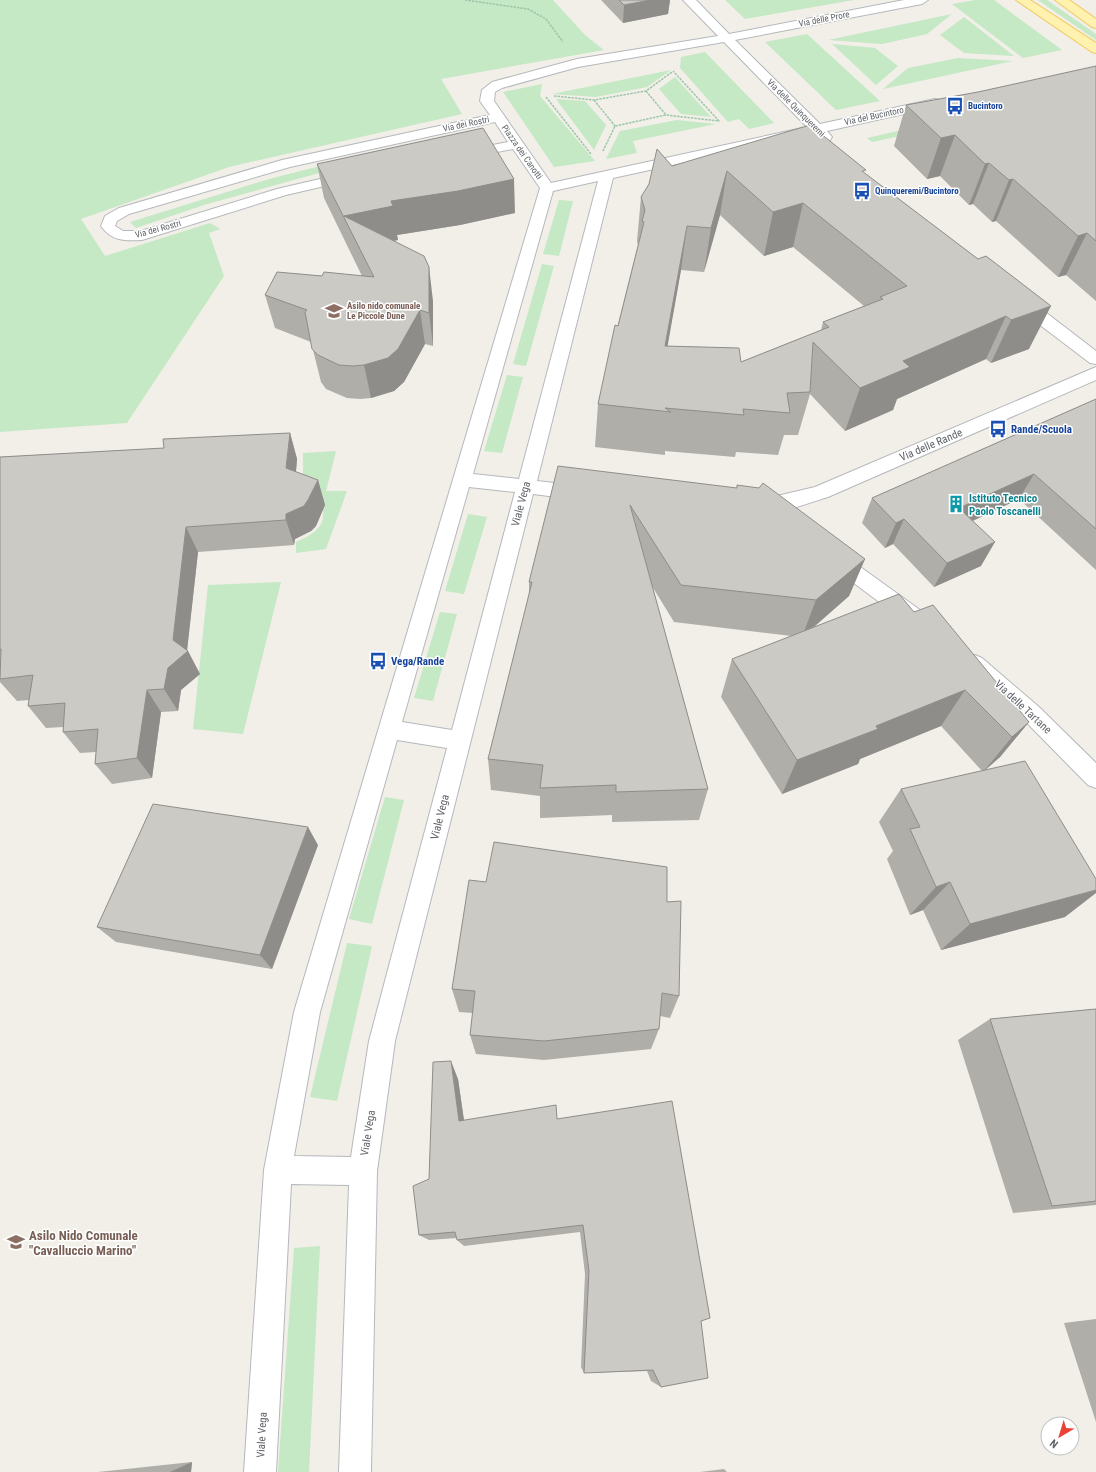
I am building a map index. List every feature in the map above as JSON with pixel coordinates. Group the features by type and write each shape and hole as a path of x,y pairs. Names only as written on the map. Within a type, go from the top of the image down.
{"main road":[{"path":"1022,0 1096,49"},
{"path":"1061,0 1096,24"}],"street":[{"name":"Via delle Quinqueremi","path":"689,0 833,145"},
{"name":"Via delle Prore","path":"727,37 922,0"},
{"name":"Piazza dei Canotti","path":"727,37 577,63 502,82 492,87 487,94 487,101 547,188 816,128"},
{"name":"Via del Bucintoro","path":"816,128 950,100"},
{"name":"Via dei Rostri","path":"362,174 282,192 142,235 118,235 112,232 108,226 110,218 124,211 232,178 326,154 498,117"},
{"path":"455,156 517,144"},
{"name":"Viale Vega","path":"355,1472 363,1171 382,1041 607,175"},
{"name":"Viale Vega","path":"260,1472 278,1170 307,1012 547,188"},
{"path":"1008,292 1096,360"},
{"name":"Via delle Rande","path":"783,521 754,507 821,492 1096,374"},
{"path":"463,480 594,494"},
{"path":"821,549 929,628"},
{"name":"Via delle Tartane","path":"959,651 1031,713 1096,778"},
{"path":"390,729 460,741"},
{"path":"278,1170 363,1171"}],"path":[{"path":"465,0 528,9 546,19 558,33 564,45"},
{"path":"615,126 666,115 719,121 673,71 672,65"},
{"path":"593,156 550,104 545,95 594,100 646,91 673,71"},
{"path":"646,91 666,115"},
{"path":"594,100 615,126"},
{"path":"601,156 615,126"}],"green space":[{"path":"0,0 553,0 585,35 604,50 441,79 462,114 229,167 81,219 105,256 210,223 220,229 209,233 224,276 127,423 0,432"},
{"path":"725,0 854,0 745,19"},
{"path":"975,0 994,0 1062,50 1023,58 952,4"},
{"path":"1038,0 1047,0 1096,34 1096,40"},
{"path":"952,14 927,34 882,44 828,40"},
{"path":"964,17 1014,56 964,53 940,35"},
{"path":"807,34 880,101 836,110 765,42"},
{"path":"832,44 875,48 898,66 876,85"},
{"path":"705,52 774,123 749,129 739,119 728,122 680,68 681,57"},
{"path":"958,58 1013,61 883,89 908,68"},
{"path":"671,70 647,87 596,97 552,94"},
{"path":"675,77 711,117 681,114 659,89"},
{"path":"542,84 540,96 595,161 554,167 503,92"},
{"path":"556,99 585,101 606,125 594,150"},
{"path":"677,120 716,124 633,141 637,153 606,159 620,131"},
{"path":"937,122 942,127 872,142 867,138"},
{"path":"336,162 330,170 204,205 136,228 130,222 269,179"},
{"path":"559,200 573,201 559,256 543,254"},
{"path":"542,264 554,266 526,366 513,364"},
{"path":"507,375 523,377 502,453 484,451"},
{"path":"336,451 326,491 347,491 326,549 296,553 296,542 309,536 319,528 323,517 321,503 303,494 303,453"},
{"path":"468,514 487,517 464,594 445,591"},
{"path":"281,582 243,734 193,729 208,585"},
{"path":"440,612 457,614 433,701 414,698"},
{"path":"385,797 404,800 372,924 349,919"},
{"path":"347,943 372,946 337,1101 310,1097"},
{"path":"320,1246 309,1472 278,1472 294,1248"}],"building":[{"path":"619,0 651,0 624,5"},
{"path":"1096,66 1096,241 1087,233 1078,236 1013,179 1009,180 989,163 985,164 955,135 941,138 906,105 978,92"},
{"path":"810,125 866,170 862,171 978,259 986,256 1051,306 1011,320 1006,316 903,361 910,367 860,388 813,342 810,392 787,393 790,413 743,409 744,415 665,408 671,412 598,404 615,325 618,326 644,222 642,221 645,210 641,197 649,184 657,149 672,166","holes":["727,171 773,212 803,203 907,286 880,297 883,299 823,322 829,327 741,362 739,348 665,346 687,226 711,228"]},
{"path":"483,128 514,179 458,191 391,201 393,206 344,216 424,256 429,267 429,313 420,310 398,349 388,358 364,365 353,366 339,365 318,355 312,349 305,312 307,310 265,295 277,272 322,276 324,272 374,277 317,164"},
{"path":"1096,399 1096,529 1034,474 959,508 995,542 947,563 904,519 896,523 872,498"},
{"path":"290,433 286,468 318,480 308,500 304,506 286,514 286,520 186,527 173,640 188,651 168,668 164,689 147,690 137,758 95,764 98,729 63,732 65,703 28,706 33,675 0,679 0,457 164,448 163,439"},
{"path":"558,466 737,488 737,485 759,488 763,483 865,559 816,600 681,585 630,505 708,789 616,792 616,785 540,788 543,765 488,759 532,582 529,582"},
{"path":"899,594 914,612 933,605 1029,722 1012,737 965,690 876,726 878,729 797,760 732,659"},
{"path":"1025,761 1096,879 1096,890 970,924 950,882 936,887 910,829 920,827 901,789"},
{"path":"153,804 308,827 260,955 97,927"},
{"path":"494,842 667,867 667,902 681,901 679,996 662,993 659,1029 544,1041 470,1035 475,991 452,989 469,880 486,882"},
{"path":"1096,1009 1096,1201 1052,1206 990,1019"},
{"path":"451,1061 459,1121 556,1105 557,1119 672,1101 710,1318 701,1321 708,1378 661,1387 653,1370 584,1373 589,1271 583,1225 457,1240 455,1232 419,1235 413,1186 429,1179 433,1062"}],"place":[{"name":"Bucintoro","path":"955,106"},
{"name":"Quinqueremi/Bucintoro","path":"862,191"},
{"name":"Asilo nido comunale Le Piccole Dune","path":"334,311"},
{"name":"Rande/Scuola","path":"998,429"},
{"name":"Istituto Tecnico Paolo Toscanelli","path":"956,504"},
{"name":"Vega/Rande","path":"378,661"},
{"name":"Asilo Nido Comunale \"Cavalluccio Marino\"","path":"16,1242"}]}
